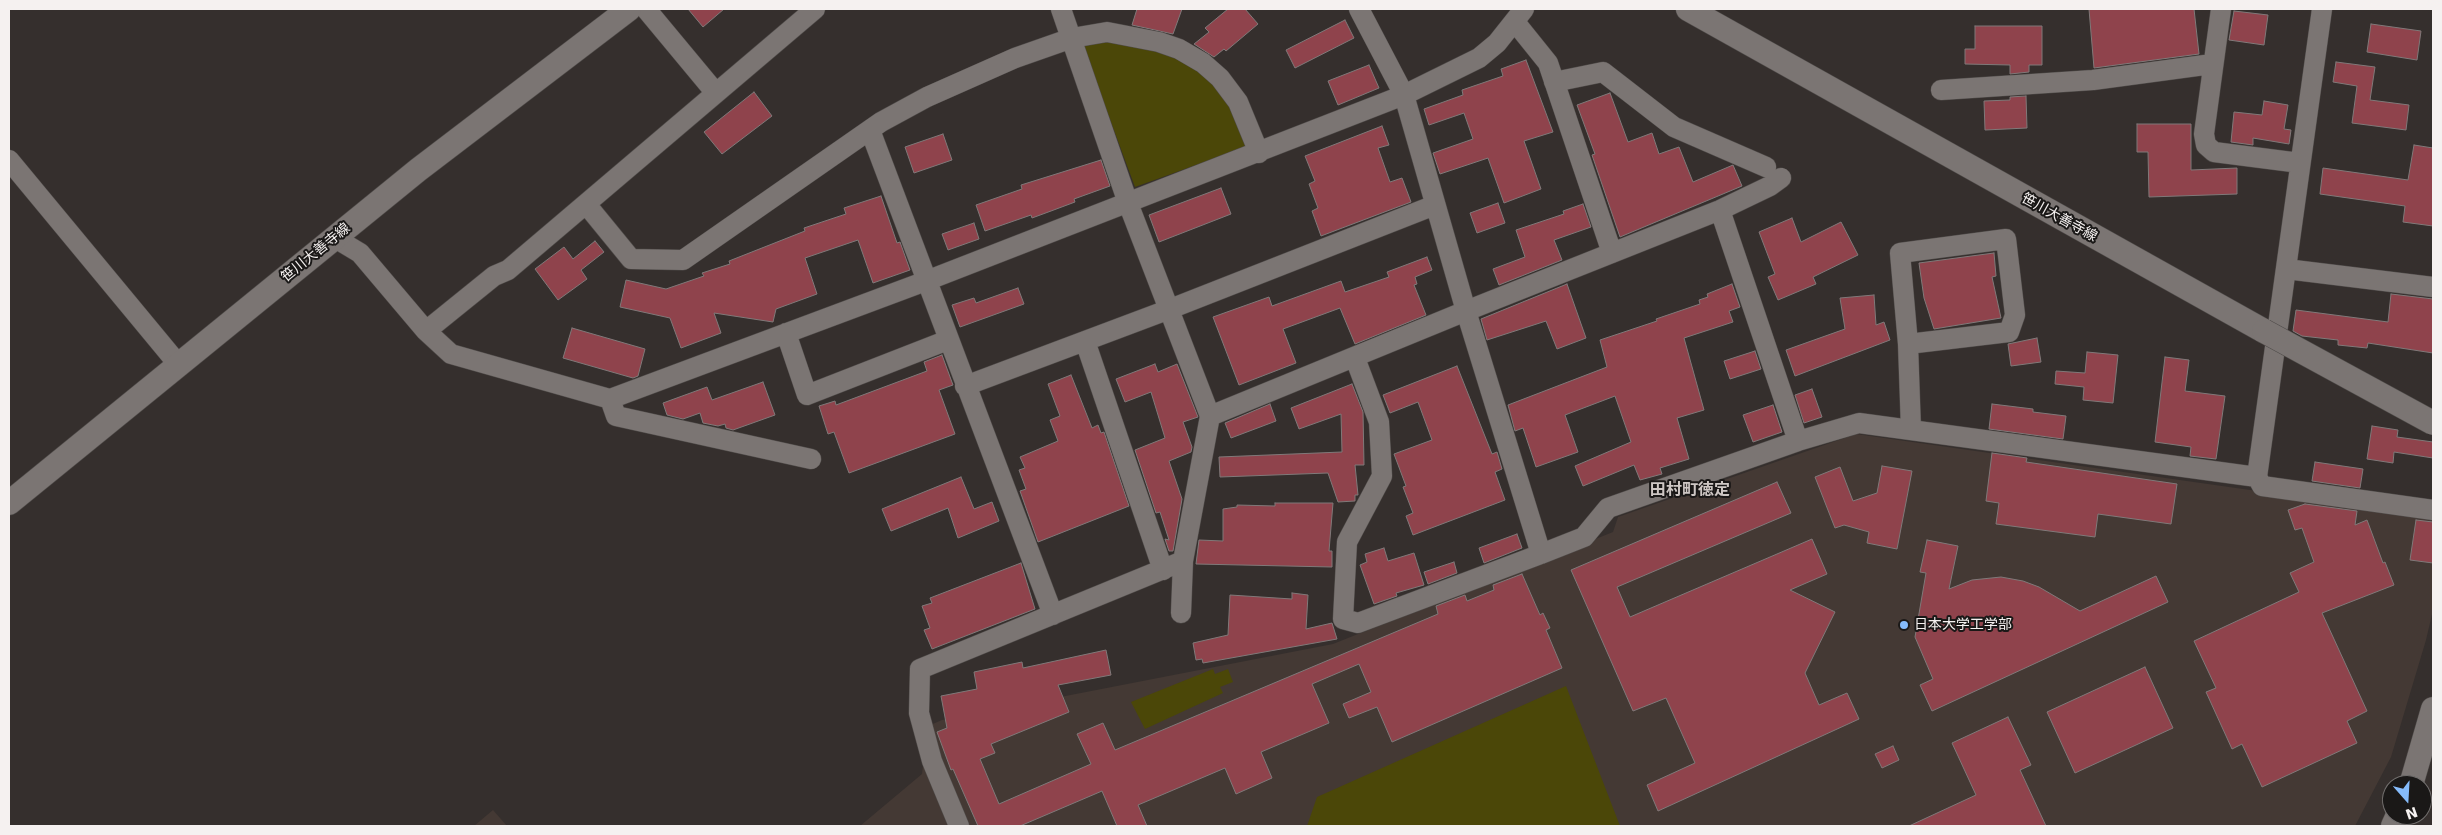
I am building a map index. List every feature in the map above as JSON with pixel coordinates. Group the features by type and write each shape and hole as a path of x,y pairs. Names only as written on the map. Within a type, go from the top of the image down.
{"street":[{"name":"笹川大善寺線","path":"9,503 418,170 629,9"},
{"path":"646,9 716,92"},
{"path":"426,331 494,276 508,270 815,9"},
{"path":"1061,9 1128,203 1210,416 1183,561 1181,612"},
{"path":"1359,9 1404,95 1466,311 1541,554"},
{"name":"笹川大善寺線","path":"1688,9 2264,331 2433,423"},
{"path":"2221,9 2212,64 2204,140 2209,150 2300,163"},
{"path":"2322,9 2257,477 2262,486 2433,510"},
{"path":"335,238 360,253 426,331 451,354 610,398 926,281 1404,95 1479,58 1497,43 1520,15 1548,63 1612,253"},
{"path":"586,204 631,259 683,260 870,130 927,97 1015,58 1072,38 1107,32 1141,38 1178,49 1203,63 1220,78 1238,102 1259,153"},
{"path":"1941,90 2093,80 2212,64"},
{"path":"1210,416 1720,210 1770,186 1774,173 1674,127 1603,72 1554,82"},
{"path":"870,130 1053,616"},
{"path":"9,160 178,364"},
{"path":"965,386 1170,309 1435,204"},
{"path":"1720,210 1798,441"},
{"path":"1908,344 2009,332 2015,315 2006,239 1900,253 1908,344 1911,430"},
{"path":"2286,270 2433,287"},
{"path":"786,333 807,395 948,340"},
{"path":"1085,341 1163,570"},
{"path":"1356,358 1379,422 1382,476 1347,542 1343,619 1358,623 1584,537 1608,508 1798,441 1859,422 2257,477"},
{"path":"610,398 616,416 811,459"},
{"path":"959,826 932,761 920,713 920,669 1183,561"},
{"path":"2414,775 2433,708"}],"shaded area":[{"path":"1116,41 1162,50 1215,80 1238,113 1246,147 1135,187 1082,44"},
{"name":"日本大学工学部","path":"1856,434 2433,516 2433,610 2426,640 2391,757 2355,826 860,826 922,774 928,726 942,720 1333,644 1613,532 1618,517"},
{"path":"1213,669 1215,674 1228,669 1233,682 1220,687 1223,693 1145,729 1131,702"},
{"path":"1566,686 1620,826 1307,826 1317,797"},
{"path":"493,810 507,826 474,826"}],"building":[{"path":"688,9 724,9 703,27"},
{"path":"1137,9 1182,9 1173,34 1132,25"},
{"path":"1228,9 1245,9 1258,24 1226,51 1224,49 1214,57 1194,44 1209,32 1205,28"},
{"path":"2089,9 2194,9 2199,54 2094,68"},
{"path":"2234,11 2268,15 2264,45 2229,40"},
{"path":"1345,20 1354,38 1295,68 1286,50"},
{"path":"2371,24 2421,31 2417,60 2367,52"},
{"path":"1975,26 2042,26 2042,65 2029,65 2029,72 2010,74 2010,65 1965,64 1965,49 1975,49"},
{"path":"1526,60 1553,132 1524,141 1541,189 1504,203 1488,158 1440,174 1433,153 1473,139 1464,113 1429,125 1424,109 1463,95 1462,90 1503,76 1501,69"},
{"path":"2336,62 2375,67 2370,100 2409,105 2406,130 2352,123 2357,86 2333,82"},
{"path":"1369,65 1379,88 1338,105 1328,81"},
{"path":"754,92 772,116 722,154 704,132"},
{"path":"1610,93 1628,142 1652,133 1659,154 1679,147 1693,182 1733,165 1742,186 1620,237 1592,155 1595,154 1577,105"},
{"path":"2026,96 2027,128 1985,130 1984,101 2010,100 2010,97"},
{"path":"2264,101 2288,105 2284,129 2291,130 2289,144 2253,138 2253,145 2231,142 2234,112 2262,115"},
{"path":"2137,124 2191,124 2191,170 2237,168 2237,194 2149,197 2148,152 2137,152"},
{"path":"1382,126 1389,145 1378,148 1390,182 1402,178 1411,202 1321,236 1312,211 1318,208 1309,184 1315,181 1305,156"},
{"path":"943,134 952,160 914,173 905,147"},
{"path":"2414,145 2433,148 2433,226 2403,222 2405,206 2320,194 2323,168 2408,180"},
{"path":"1101,160 1110,186 1074,199 1075,202 1032,218 1031,215 985,231 976,205 1022,189 1021,185"},
{"path":"1221,188 1231,214 1159,242 1149,215"},
{"path":"881,196 897,243 900,242 910,270 873,283 858,240 805,258 817,294 776,309 773,322 714,313 721,333 681,348 670,318 620,307 626,280 666,289 704,276 702,273 730,264 729,261 805,231 804,228 846,214 844,208"},
{"path":"1498,203 1505,223 1477,233 1470,213"},
{"path":"1583,204 1591,227 1554,240 1562,260 1499,285 1493,269 1525,257 1516,230 1564,214 1563,211"},
{"path":"1792,218 1801,242 1841,222 1858,255 1813,277 1816,284 1778,300 1768,277 1775,274 1759,232"},
{"path":"974,223 979,239 948,250 942,234"},
{"path":"595,241 604,252 581,270 587,279 558,300 535,269 564,247 573,259"},
{"path":"1994,253 1996,276 1992,277 2001,318 1934,329 1924,298 1919,263"},
{"path":"1427,257 1432,270 1415,277 1417,284 1414,285 1426,315 1355,344 1340,308 1283,329 1296,363 1239,385 1213,317 1269,297 1272,306 1341,281 1345,292 1389,277 1387,272"},
{"path":"1567,284 1586,338 1557,349 1546,321 1487,340 1481,319"},
{"path":"1732,284 1740,307 1729,311 1733,322 1684,338 1704,410 1677,418 1689,459 1660,468 1662,474 1640,480 1634,465 1583,486 1575,466 1631,442 1615,396 1565,415 1578,452 1536,467 1523,428 1515,431 1508,405 1607,367 1600,340 1700,304 1699,300 1708,297 1707,294"},
{"path":"1018,288 1024,304 960,327 952,305 974,298 976,303"},
{"path":"2391,294 2433,299 2433,353 2368,343 2367,348 2338,345 2338,340 2302,336 2293,331 2296,310 2388,322"},
{"path":"1874,295 1876,325 1884,322 1890,340 1795,376 1786,350 1845,329 1840,298"},
{"path":"572,328 645,349 638,376 633,378 563,358"},
{"path":"2037,338 2041,362 2011,366 2008,344"},
{"path":"1755,351 1761,369 1730,379 1724,361"},
{"path":"2087,352 2118,355 2113,403 2083,400 2084,387 2055,384 2056,371 2085,373"},
{"path":"942,355 953,385 939,390 955,434 849,473 834,432 828,434 819,406 835,401 836,405 927,371 924,362"},
{"path":"2165,357 2189,360 2185,391 2225,396 2216,459 2190,456 2191,447 2155,442"},
{"path":"1155,364 1158,372 1177,364 1198,417 1183,422 1192,447 1191,452 1169,461 1182,499 1173,551 1169,551 1165,539 1169,540 1160,512 1156,513 1135,450 1165,438 1151,392 1125,402 1116,379"},
{"path":"1457,366 1492,454 1497,452 1502,469 1495,472 1505,500 1413,535 1406,516 1413,513 1403,487 1406,486 1394,454 1432,440 1418,402 1390,413 1383,395"},
{"path":"1071,375 1092,428 1098,425 1101,433 1104,432 1129,506 1038,542 1020,491 1026,489 1019,470 1025,468 1020,457 1058,441 1050,420 1060,416 1048,384"},
{"path":"763,382 775,415 733,430 726,428 725,424 718,426 703,423 700,413 683,419 667,415 663,403 707,387 712,400"},
{"path":"1352,384 1363,412 1364,465 1355,465 1358,495 1355,495 1355,501 1338,502 1328,473 1220,477 1219,457 1342,452 1341,414 1299,429 1291,408"},
{"path":"1812,389 1822,417 1804,423 1795,395"},
{"path":"1270,404 1276,421 1231,438 1225,423"},
{"path":"1992,404 2033,409 2033,412 2066,416 2063,439 1989,429"},
{"path":"1773,405 1782,432 1753,442 1743,415"},
{"path":"2372,426 2398,430 2397,437 2433,442 2433,458 2394,452 2393,463 2367,459"},
{"path":"1992,453 2027,458 2026,462 2177,484 2171,524 2098,514 2095,537 1996,524 1999,503 1986,501"},
{"path":"2315,462 2363,469 2360,488 2312,481"},
{"path":"1882,466 1912,471 1897,549 1867,543 1869,532 1844,525 1835,528 1815,477 1840,467 1853,501 1877,493"},
{"path":"961,477 974,509 992,502 999,521 958,538 948,508 891,531 882,509"},
{"path":"1777,482 1791,513 1617,587 1630,617 1812,539 1827,574 1790,590 1835,612 1805,673 1819,705 1847,693 1859,719 1658,811 1647,785 1695,763 1666,698 1633,711 1571,570"},
{"path":"1275,503 1333,503 1329,551 1332,551 1332,567 1196,564 1199,540 1223,541 1223,509 1237,507 1237,505 1275,506"},
{"path":"2305,504 2357,511 2355,525 2367,520 2383,563 2385,562 2394,585 2322,613 2367,711 2347,721 2357,743 2262,787 2242,744 2232,749 2206,692 2216,688 2194,641 2299,592 2290,573 2314,562 2302,528 2295,530 2288,510"},
{"path":"2416,520 2433,522 2433,563 2410,560"},
{"path":"1517,534 1522,548 1484,563 1479,548"},
{"path":"1927,540 1958,546 1949,589 1972,580 2001,577 2023,581 2039,587 2080,611 2156,576 2168,602 1932,711 1920,685 1933,679 1915,637 1926,573 1920,572"},
{"path":"1384,548 1388,561 1414,553 1424,585 1396,593 1397,596 1374,604 1360,565 1367,562 1365,554"},
{"path":"1454,562 1457,573 1428,584 1424,572"},
{"path":"1021,563 1035,609 932,649 924,630 930,628 922,606 932,603 930,598"},
{"path":"1522,574 1540,615 1543,613 1550,628 1546,630 1562,668 1392,742 1377,707 1349,718 1343,704 1371,692 1359,664 1312,684 1329,723 1261,752 1272,778 1236,794 1225,768 1138,805 1147,826 1117,826 1102,791 1020,826 978,826 953,769 951,770 937,732 947,728 941,696 977,689 974,672 1022,662 1023,668 1106,650 1111,675 1058,685 1069,712 991,744 995,753 980,759 999,804 1091,764 1077,734 1103,723 1115,750 1438,614 1436,606 1465,595 1467,601 1494,590 1493,585"},
{"path":"1292,593 1308,595 1306,629 1332,623 1337,639 1203,663 1202,659 1196,660 1193,643 1228,635 1230,595 1292,599"},
{"path":"2145,667 2173,728 2075,773 2047,712"},
{"path":"2008,717 2031,765 2020,770 2046,826 1909,826 1976,795 1952,743"},
{"path":"1893,746 1899,760 1882,768 1875,754"}],"place":[{"name":"日本大学工学部","path":"1904,625"}],"district":[{"name":"田村町徳定","path":"1690,491"}]}
